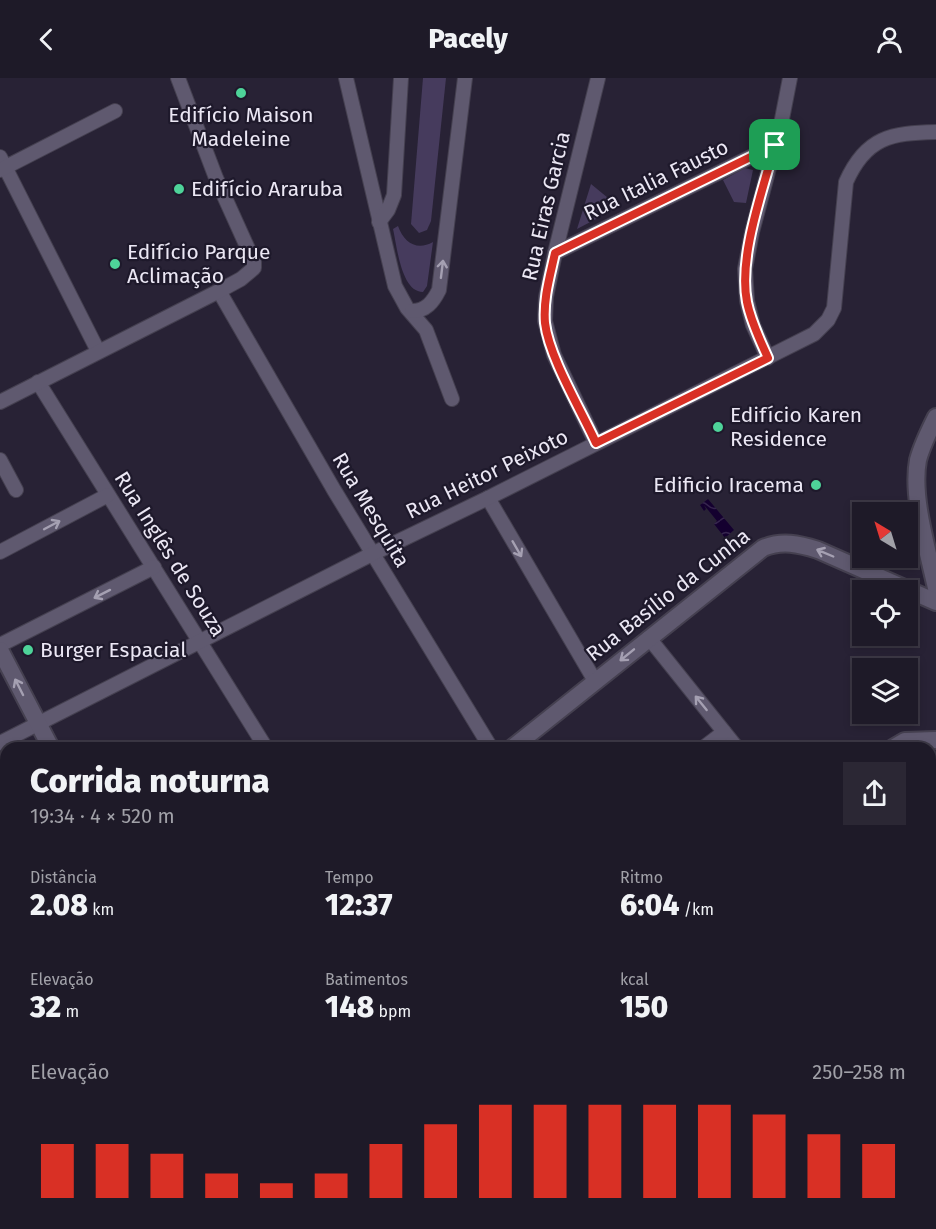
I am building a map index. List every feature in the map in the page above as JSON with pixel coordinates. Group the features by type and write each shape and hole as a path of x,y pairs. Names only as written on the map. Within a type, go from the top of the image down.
{"street":[{"path":"0,402 219,291 241,279 254,268 254,262 216,177 178,78"},
{"path":"346,78 395,286 403,302 426,330 452,399"},
{"path":"379,222 388,210 394,195 401,78"},
{"path":"412,311 425,309 439,290 465,78"},
{"name":"Rua Eiras Garcia","path":"596,443 554,355 545,321 546,297 555,253 598,78"},
{"path":"768,358 753,325 747,301 745,269 789,85 780,78"},
{"path":"98,351 2,164 115,111"},
{"name":"Rua Heitor Peixoto","path":"2,742 372,554 814,334 828,320 834,308 846,182 853,166 863,153 878,142 897,134 936,132"},
{"name":"Rua Italia Fausto","path":"555,253 775,145"},
{"name":"Rua Mesquita","path":"219,291 372,554 488,742"},
{"name":"Rua Inglês de Souza","path":"38,382 262,742"},
{"path":"936,417 923,444 918,460 916,481 917,498 936,588"},
{"path":"0,460 16,490"},
{"path":"0,552 108,495"},
{"path":"488,498 595,681"},
{"name":"Rua Basílio da Cunha","path":"519,742 763,548 782,543 798,544 818,550 936,602"},
{"path":"48,742 0,647 154,567"},
{"path":"649,638 732,742"},
{"path":"711,742 724,732"},
{"path":"903,742 936,740"}],"shaded area":[{"path":"423,78 446,78 431,221 427,230 419,233 411,224"},
{"path":"745,168 753,170 746,203 734,202 723,180"},
{"path":"591,184 619,207 577,229"},
{"path":"398,226 407,241 412,244 422,246 433,242 427,286 423,292 410,285 401,267 393,229"}],"water":[{"path":"708,499 734,530 725,538 714,524 717,521 704,505 706,509 704,511 700,505"}],"place":[{"name":"Edifício Maison Madeleine","path":"241,93"},
{"name":"Edifício Araruba","path":"179,189"},
{"name":"Edifício Parque Aclimação","path":"115,264"},
{"name":"Edifício Karen Residence","path":"718,427"},
{"name":"Edificio Iracema","path":"816,485"},
{"name":"Burger Espacial","path":"28,650"}],"route":[{"path":"775,145 752,232 745,269 747,301 753,325 768,358 596,443 548,338 545,321 546,297 555,253 775,145"}]}
